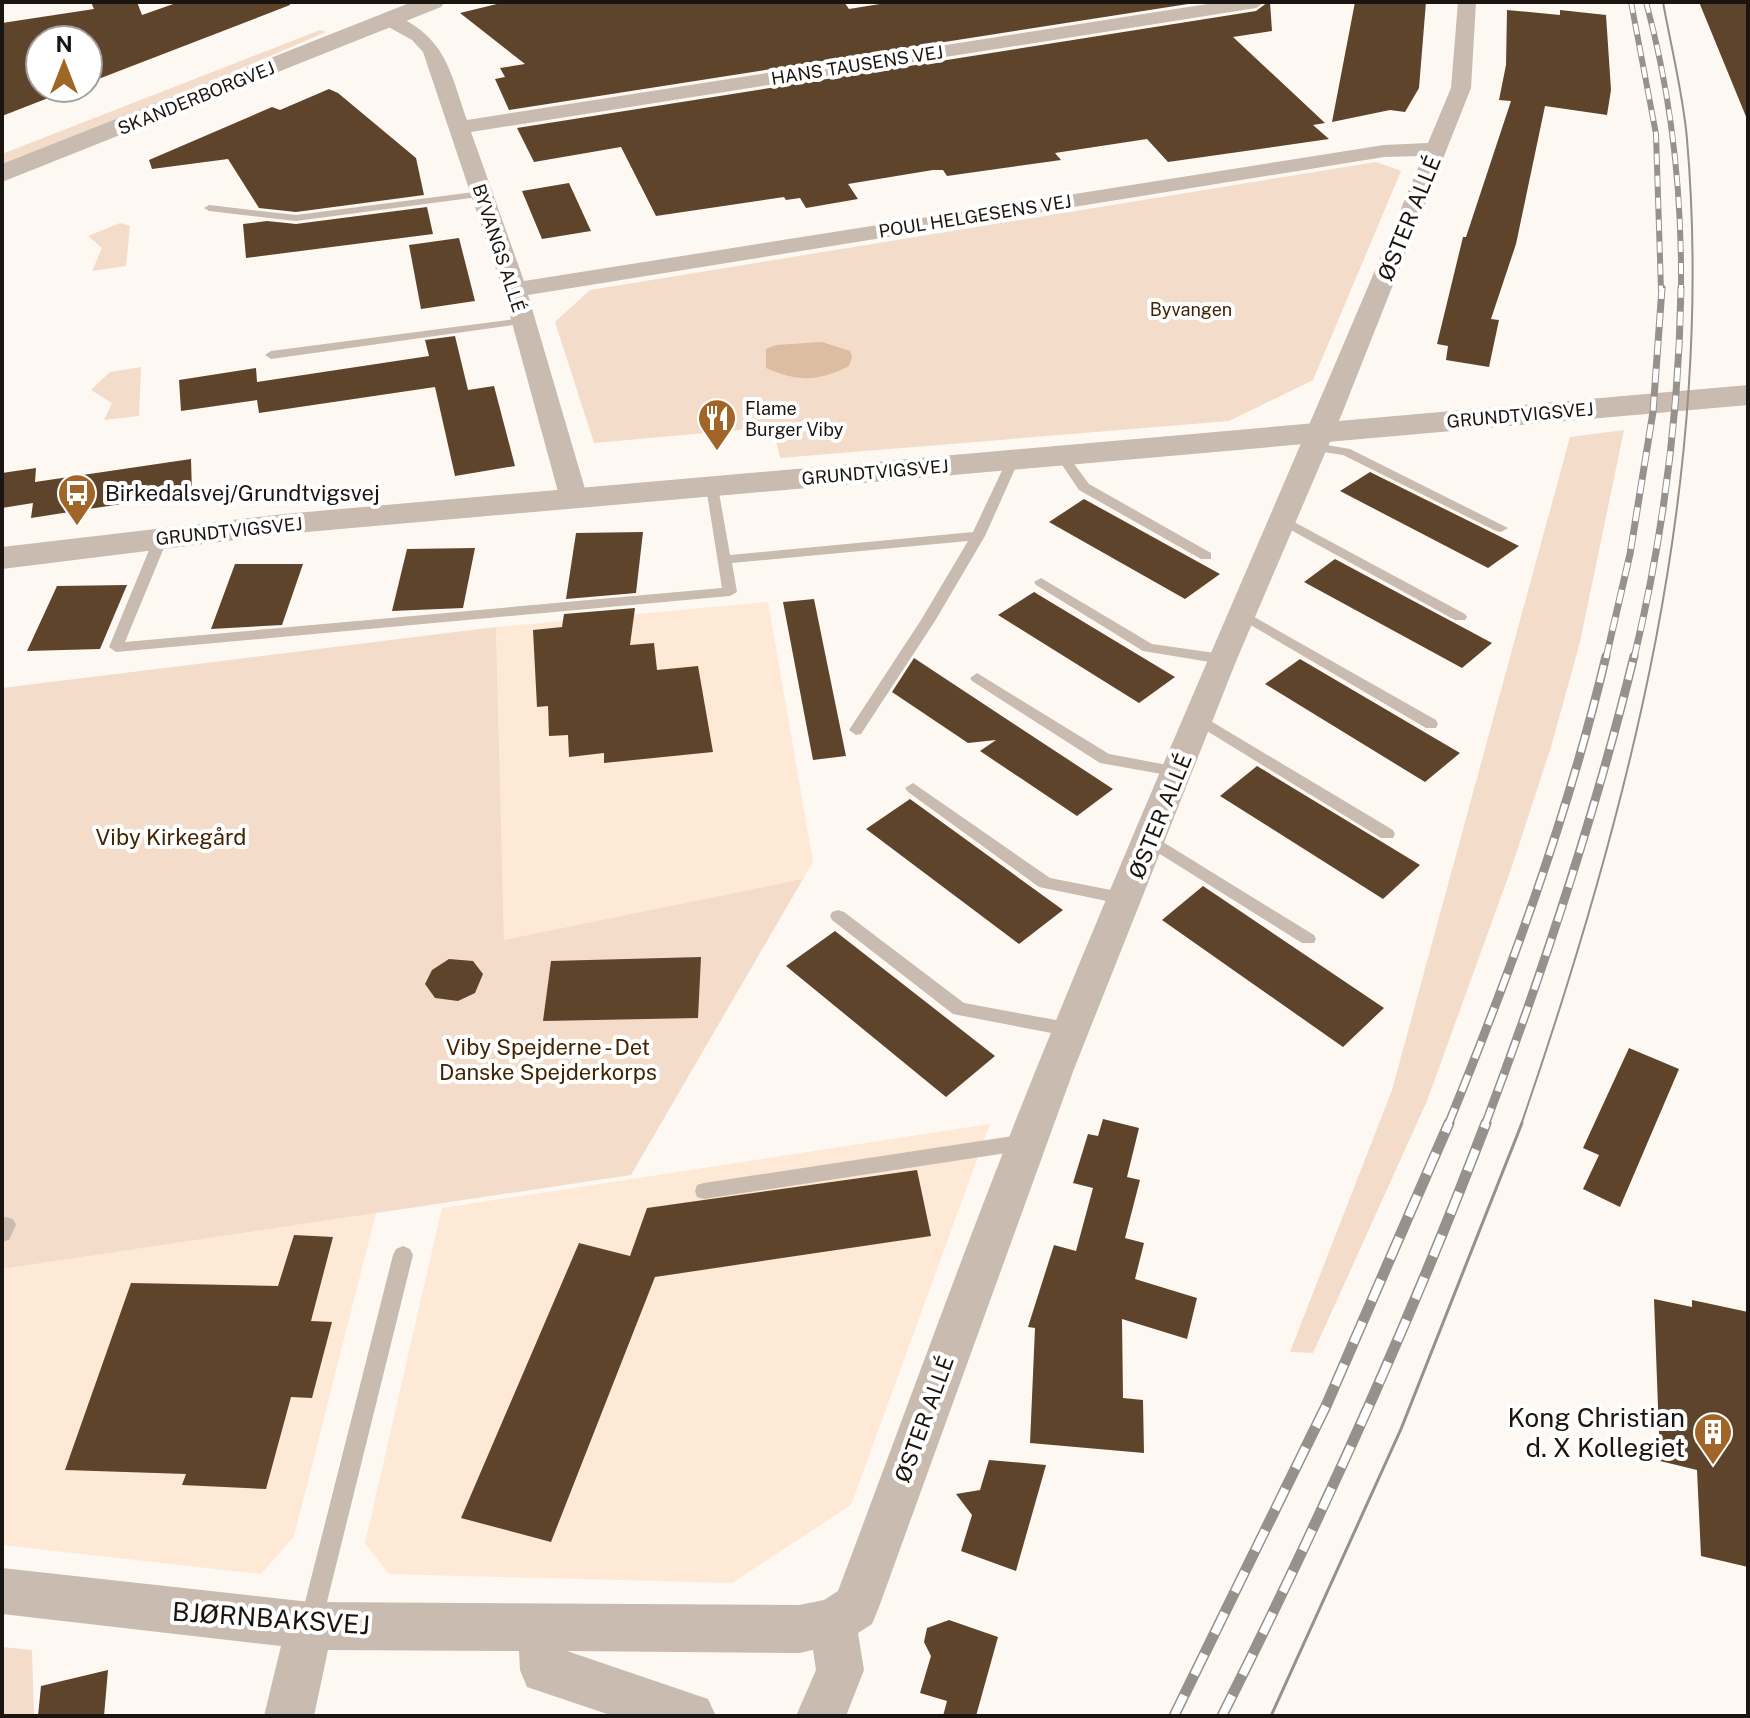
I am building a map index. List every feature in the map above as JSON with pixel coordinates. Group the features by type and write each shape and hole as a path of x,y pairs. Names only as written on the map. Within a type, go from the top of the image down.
{"street":[{"name":"SKANDERBORGVEJ","path":"2,174 433,2"},
{"name":"HANS TAUSENS VEJ","path":"459,128 1256,2"},
{"name":"ØSTER ALLÉ","path":"833,1622 855,1607 1027,1142 1222,659 1319,440 1461,88 1467,2"},
{"name":"SKANDERBORGVEJ","path":"119,101 366,4 390,20"},
{"name":"BYVANGS ALLÉ","path":"390,20 419,36 432,51 515,290 574,499"},
{"name":"POUL HELGESENS VEJ","path":"515,290 1384,151 1437,149"},
{"name":"GRUNDTVIGSVEJ","path":"2,558 161,538 574,499 1062,456 1319,440 1748,395"},
{"name":"BJØRNBAKSVEJ","path":"2,1591 310,1626 799,1629 833,1622"},
{"path":"821,1716 840,1670 833,1622"},
{"path":"289,1716 310,1626"},
{"path":"541,1628 544,1670 691,1716"}],"lane":[{"path":"209,208 296,218 482,194"},
{"path":"271,355 524,321"},
{"path":"1319,440 1501,528"},
{"path":"1062,456 1084,487 1206,556"},
{"path":"856,730 928,621 978,536 1013,460"},
{"path":"161,538 116,647 730,592 712,487"},
{"path":"1283,520 1460,617"},
{"path":"724,560 978,536"},
{"path":"1041,582 1148,648 1222,659"},
{"path":"1242,614 1431,724"},
{"path":"977,678 1105,759 1178,772"},
{"path":"1199,719 1387,834"},
{"path":"913,788 1045,883 1126,899"},
{"path":"1150,840 1308,939"},
{"path":"838,916 959,1009 1072,1030"},
{"path":"704,1191 1027,1142"},
{"path":"310,1626 403,1255"}],"shaded area":[{"path":"822,342 850,351 849,366 827,375 808,378 788,376 766,368 766,349 776,345"},
{"path":"768,602 813,862 803,879 504,941 496,627"},
{"path":"990,1124 851,1505 732,1583 389,1574 365,1543 442,1208"},
{"path":"376,1213 294,1536 261,1574 2,1545 2,1269"}],"green space":[{"path":"320,30 326,32 147,109 2,165 2,154"},
{"name":"Byvangen","path":"1376,162 1401,171 1313,380 1229,421 780,458 773,427 594,443 555,322 590,290"},
{"path":"120,223 130,226 126,266 92,271 102,248 88,236"},
{"path":"141,367 139,416 104,420 112,403 91,390 110,372"},
{"path":"1624,430 1580,642 1551,747 1511,869 1427,1101 1313,1353 1290,1352 1392,1090 1570,437"},
{"path":"496,627 504,940 803,879 631,1175 2,1269 2,688"},
{"path":"2,1647 32,1650 34,1716 2,1716"}],"building":[{"path":"91,2 137,2 142,15 179,2 289,2 290,5 104,77 104,24 24,24 24,104 33,104 2,116 2,23 94,9"},
{"path":"505,2 844,2 849,9 892,2 1201,2 509,110 495,79 505,77 500,68 525,64 460,13"},
{"path":"1268,2 1272,31 1233,37 1325,123 1313,125 1329,139 1168,162 1147,139 1055,153 1061,160 947,176 943,170 933,170 848,184 858,199 806,208 800,198 786,200 784,197 656,216 621,147 534,162 517,128 1256,11"},
{"path":"1355,2 1426,2 1419,88 1405,112 1390,110 1332,122"},
{"path":"1699,2 1748,2 1748,119 1747,119"},
{"path":"1507,10 1560,15 1560,10 1606,15 1611,90 1607,115 1545,106 1516,244 1491,319 1499,320 1489,367 1446,360 1448,346 1437,344 1463,237 1466,237 1511,101 1499,100 1506,65"},
{"path":"329,89 338,93 416,158 424,195 296,212 259,208 228,159 152,169 149,160 272,107 280,110"},
{"path":"569,183 591,231 542,239 522,191"},
{"path":"427,207 433,234 246,258 243,224 267,221 296,224"},
{"path":"459,238 475,301 421,309 409,245"},
{"path":"455,336 468,390 494,386 515,466 455,476 435,387 259,413 257,400 181,411 179,380 256,368 257,382 429,356 425,340"},
{"path":"191,459 192,493 31,518 33,503 2,508 2,473 36,468 35,482"},
{"path":"1370,472 1519,546 1488,568 1340,491"},
{"path":"1084,499 1220,574 1185,599 1049,522"},
{"path":"643,532 636,593 566,599 576,533"},
{"path":"475,548 463,608 392,611 407,549"},
{"path":"1335,559 1492,643 1462,668 1304,582"},
{"path":"235,564 303,564 282,625 211,629"},
{"path":"127,585 100,649 27,651 57,586"},
{"path":"1034,592 1175,677 1139,703 998,615"},
{"path":"814,599 846,756 813,760 783,602"},
{"path":"635,608 630,645 654,643 657,670 698,666 713,752 604,763 604,753 569,757 568,735 549,736 548,706 537,707 533,630 562,627 564,614"},
{"path":"914,658 1113,789 1077,816 980,751 996,740 968,743 892,692"},
{"path":"1300,659 1460,753 1425,782 1265,684"},
{"path":"1257,766 1420,865 1383,899 1220,796"},
{"path":"910,799 1063,910 1019,944 866,829"},
{"path":"1203,886 1384,1008 1343,1047 1162,920"},
{"path":"835,931 995,1056 946,1097 786,966"},
{"path":"701,957 698,1018 543,1021 551,961"},
{"path":"449,959 473,961 483,974 475,993 458,1001 435,998 425,984 432,970"},
{"path":"1629,1048 1679,1069 1620,1207 1583,1189 1599,1155 1583,1148"},
{"path":"1103,1119 1139,1128 1127,1177 1140,1180 1125,1238 1144,1243 1135,1279 1197,1298 1187,1339 1122,1319 1123,1398 1143,1400 1144,1453 1030,1443 1035,1328 1028,1327 1054,1245 1076,1251 1093,1188 1073,1183 1088,1134 1098,1136"},
{"path":"917,1170 931,1236 655,1277 551,1542 461,1518 579,1243 630,1256 647,1208"},
{"path":"294,1235 333,1237 311,1321 332,1322 312,1398 291,1397 266,1489 182,1485 186,1474 65,1470 131,1283 278,1286"},
{"name":"Kong Christian d. X Kollegiet","path":"1654,1299 1692,1307 1692,1300 1748,1312 1748,1567 1701,1556 1697,1470 1660,1461"},
{"path":"989,1460 1046,1465 1016,1571 961,1551 972,1515 956,1494 980,1490"},
{"path":"949,1620 998,1637 976,1716 943,1716 947,1701 920,1693 931,1656 924,1642 927,1628"},
{"path":"108,1670 104,1716 38,1716 41,1686"}],"tram line":[{"path":"1521,1125 1561,1006 1629,763 1656,640 1676,516 1689,391 1693,265 1687,139 1663,2"},
{"path":"1271,1716 1401,1429 1522,1123"}],"railway":[{"path":"1631,2 1656,134 1661,290"},
{"path":"1646,2 1663,73 1674,145 1680,217 1681,289"},
{"path":"1606,658 1630,554 1653,412 1662,288"},
{"path":"1634,658 1668,474 1677,381 1681,289"},
{"path":"1448,1125 1494,1010 1556,835 1606,656"},
{"path":"1485,1125 1567,893 1634,656"},
{"path":"1174,1716 1326,1406 1449,1123"},
{"path":"1222,1716 1362,1422 1426,1274 1486,1123"}],"place":[{"name":"Flame Burger Viby","path":"717,452"},
{"name":"Birkedalsvej/Grundtvigsvej","path":"77,527"},
{"name":"Kong Christian d. X Kollegiet","path":"1713,1466"}],"park label":[{"name":"Viby Kirkegård","path":"171,837"},
{"name":"Viby Spejderne - Det Danske Spejderkorps","path":"548,1060"}]}
